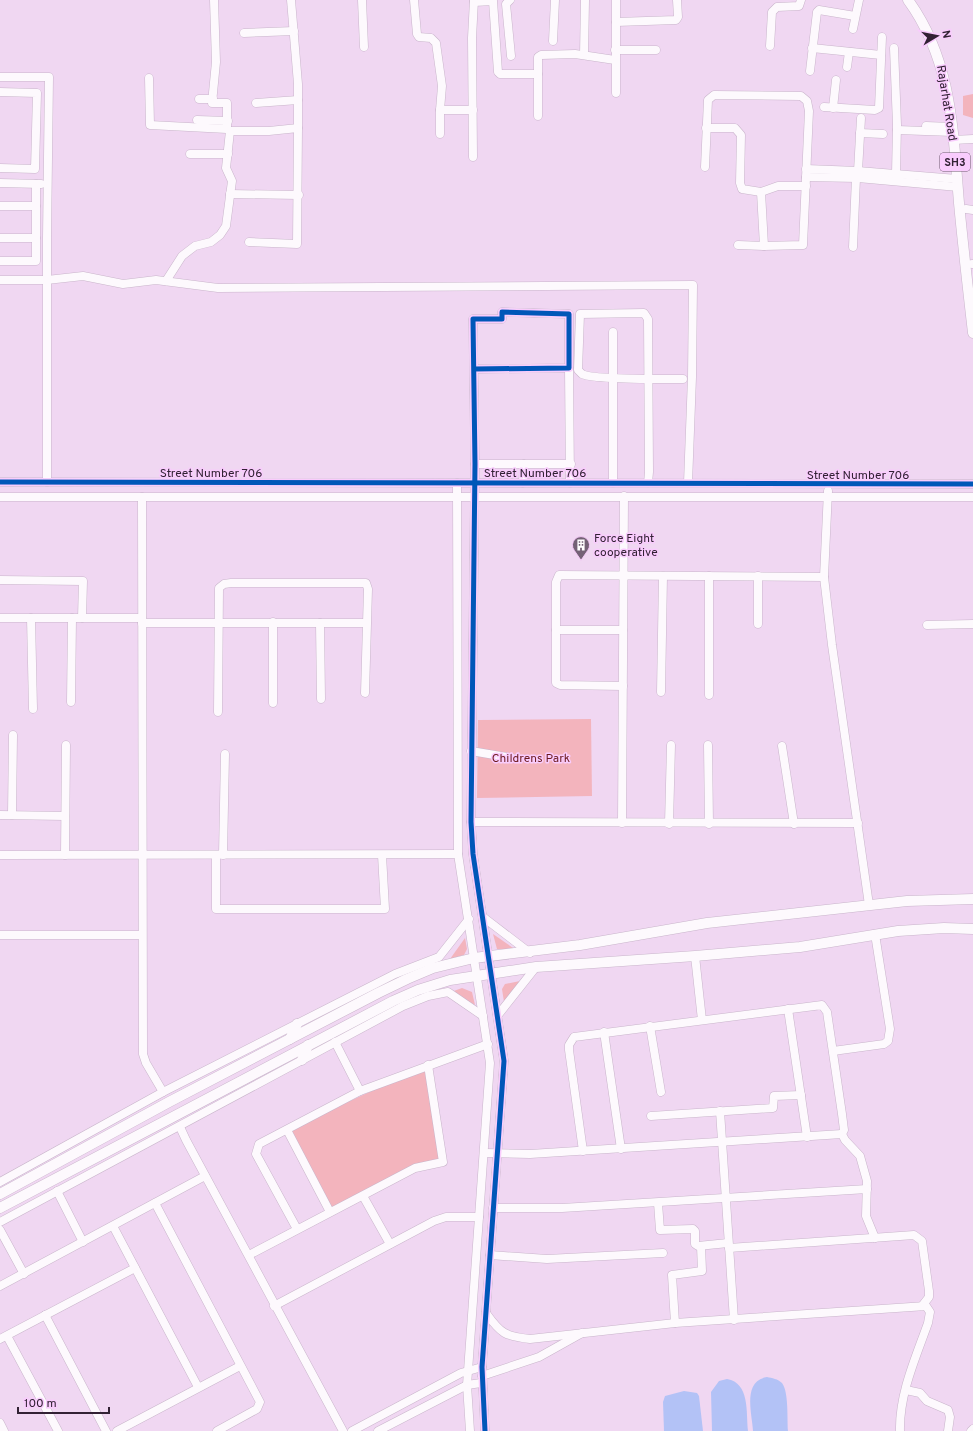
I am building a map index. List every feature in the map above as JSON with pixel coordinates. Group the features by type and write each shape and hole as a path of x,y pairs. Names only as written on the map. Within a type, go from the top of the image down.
{"main road":[{"name":"Rajarhat Road","path":"908,0 939,57 944,75 954,135 970,210 973,280"},
{"name":"Rajarhat Road","path":"916,0 935,34 949,72 958,183 973,333"},
{"path":"0,1194 290,1039 407,979 433,968 474,958 530,952 705,923 906,901 973,899"},
{"path":"0,1208 308,1045 418,990 450,980 492,972 536,967 800,947 875,934 913,930 973,929"},
{"path":"290,1039 297,1024"},
{"path":"302,1060 308,1045"}],"street":[{"path":"166,281 182,256 195,246 212,242 220,235 226,226 232,181 226,168 228,154 227,104 212,103 216,62 214,0"},
{"path":"248,242 297,244 299,195 298,100 291,0"},
{"path":"362,0 364,47"},
{"path":"414,0 417,34 419,37 431,38 436,43 442,86 440,134"},
{"path":"510,0 506,4 511,56"},
{"path":"553,40 555,0"},
{"path":"584,55 585,0"},
{"path":"616,0 616,93"},
{"path":"616,22 676,20 678,17 677,0"},
{"path":"770,46 772,12 774,9 777,7 799,6 802,0"},
{"path":"853,29 859,0"},
{"path":"473,158 472,38 474,1 493,1 498,72 500,74 538,74"},
{"path":"810,71 812,48 819,10 855,16"},
{"path":"244,33 294,31"},
{"path":"824,107 875,110 879,108 882,37"},
{"path":"812,48 882,55"},
{"path":"894,48 897,128 896,174"},
{"path":"615,50 656,50"},
{"path":"847,67 849,52"},
{"path":"538,116 538,57 541,55 584,55 615,60"},
{"path":"0,77 49,77 47,184 47,482"},
{"path":"149,78 150,125 228,127 269,131 298,128"},
{"path":"833,108 836,80"},
{"path":"0,92 37,92 35,169 0,168"},
{"path":"705,167 708,100 714,95 801,96 807,101 809,112 803,245 738,245"},
{"path":"199,99 213,99"},
{"path":"256,102 298,100"},
{"path":"440,110 473,110"},
{"path":"853,247 861,118"},
{"path":"197,120 228,127"},
{"path":"706,128 735,128 741,135 740,183 742,189 761,192 778,186 806,186"},
{"path":"897,128 954,135 973,140"},
{"path":"860,133 883,134"},
{"path":"190,154 228,154"},
{"path":"806,173 896,174 934,177 958,183"},
{"path":"857,174 934,186 958,183"},
{"path":"934,177 934,186"},
{"path":"0,183 47,184"},
{"path":"0,261 36,261 36,184"},
{"path":"761,192 764,246"},
{"path":"230,194 299,195"},
{"path":"0,206 36,206"},
{"path":"0,238 36,238"},
{"path":"0,280 47,280 83,276 123,284 141,280 166,281 218,288 693,285 692,377 688,484"},
{"path":"485,1431 482,1367 504,1061 490,957 473,854 471,822 473,497 475,464 473,320 502,319 502,312 568,314 571,464 570,483"},
{"path":"648,483 649,378 647,315 644,313 580,314 578,370 583,375 614,377 649,378 683,379"},
{"path":"613,332 613,483"},
{"path":"474,369 569,368"},
{"path":"475,464 571,464"},
{"path":"524,464 524,483"},
{"name":"Street Number 706","path":"0,482 474,482 828,485 973,484"},
{"path":"457,482 458,854 490,1063 485,1153 467,1385 470,1431"},
{"path":"828,485 824,577 832,645 869,905"},
{"path":"622,823 624,496"},
{"path":"0,497 973,497"},
{"path":"142,497 143,1054 146,1063 164,1092"},
{"path":"623,686 560,685 556,682 556,582 559,575 824,577"},
{"path":"661,692 663,576"},
{"path":"709,576 709,695"},
{"path":"758,576 758,624"},
{"path":"0,580 84,581 82,618"},
{"path":"218,712 219,588 224,584 366,583 368,589 365,693"},
{"path":"0,618 366,623"},
{"path":"31,618 33,709"},
{"path":"72,618 72,702"},
{"path":"273,622 273,703"},
{"path":"320,623 321,699"},
{"path":"928,625 973,624"},
{"path":"556,630 623,630"},
{"path":"12,815 13,736"},
{"path":"65,855 66,745"},
{"path":"669,824 671,745"},
{"path":"708,745 709,824"},
{"path":"782,746 794,824"},
{"path":"471,751 512,758"},
{"path":"225,754 216,909 385,909 382,855"},
{"path":"0,815 65,816"},
{"path":"471,822 858,824"},
{"path":"0,855 458,854"},
{"path":"483,917 530,952"},
{"path":"0,1182 164,1092 297,1024 395,974 439,958 469,920"},
{"path":"833,1050 884,1044 888,1041 890,1029 875,934"},
{"path":"0,935 142,935"},
{"path":"695,956 702,1020"},
{"path":"498,1015 536,967"},
{"path":"0,1222 180,1127 403,1006 448,992 483,1016"},
{"path":"583,1151 569,1045 574,1037 818,1005 824,1007 828,1012 844,1125 842,1134 845,1140 860,1156 867,1181 866,1216 875,1238"},
{"path":"788,1009 807,1136"},
{"path":"650,1026 661,1092"},
{"path":"604,1032 621,1149"},
{"path":"336,1042 360,1091"},
{"path":"297,1229 256,1152 259,1144 360,1091 488,1044"},
{"path":"248,1256 415,1168 443,1162 428,1065"},
{"path":"651,1116 773,1108 774,1096 801,1094"},
{"path":"720,1112 734,1320"},
{"path":"180,1127 274,1306 342,1431"},
{"path":"287,1130 330,1212"},
{"path":"485,1153 530,1154 842,1134"},
{"path":"0,1286 205,1176"},
{"path":"493,1208 562,1208 867,1189"},
{"path":"57,1191 83,1242"},
{"path":"363,1196 390,1244"},
{"path":"155,1203 240,1366 259,1399 257,1409 217,1431"},
{"path":"658,1203 660,1230 693,1229 695,1231 695,1244 701,1246 729,1246 914,1235 922,1241 929,1291 929,1297 922,1306"},
{"path":"274,1306 434,1221 446,1217 479,1217"},
{"path":"113,1226 198,1387"},
{"path":"0,1230 24,1274"},
{"path":"676,1323 672,1275 702,1271 701,1246"},
{"path":"490,1255 547,1259 663,1253"},
{"path":"58,1431 4,1338 135,1268"},
{"path":"486,1313 498,1329 509,1337 530,1339 676,1323 926,1306 929,1308 929,1318 906,1390 900,1431"},
{"path":"45,1315 106,1431"},
{"path":"378,1431 467,1385 539,1357 575,1339 583,1333"},
{"path":"117,1431 240,1366"},
{"path":"352,1431 468,1369 482,1367"},
{"path":"906,1390 920,1394 926,1401 948,1410 950,1417 948,1431"},
{"path":"0,1423 4,1431"}],"green space":[{"path":"973,94 973,118 963,115 963,96"},
{"name":"Childrens Park","path":"591,719 592,796 477,798 478,720"},
{"path":"493,934 516,950 497,949"},
{"path":"465,938 467,949 464,955 450,959"},
{"path":"520,981 504,1002 502,989 505,984"},
{"path":"462,988 472,992 475,1005 451,992"},
{"path":"428,1065 443,1162 405,1170 330,1212 287,1130"}],"water":[{"path":"767,1377 779,1381 784,1387 787,1399 788,1431 753,1431 750,1407 751,1391 759,1380"},
{"path":"727,1379 740,1386 743,1392 747,1407 748,1431 712,1431 711,1392 719,1381"},
{"path":"684,1391 697,1393 699,1396 703,1431 664,1431 663,1402 665,1396"}],"cycle path":[{"path":"474,369 569,368 569,314 502,312 502,319 473,319 475,464 471,822 473,854 504,1061 482,1367 485,1431"},
{"path":"0,482 973,484"}],"place":[{"name":"Force Eight cooperative","path":"581,560"}]}
